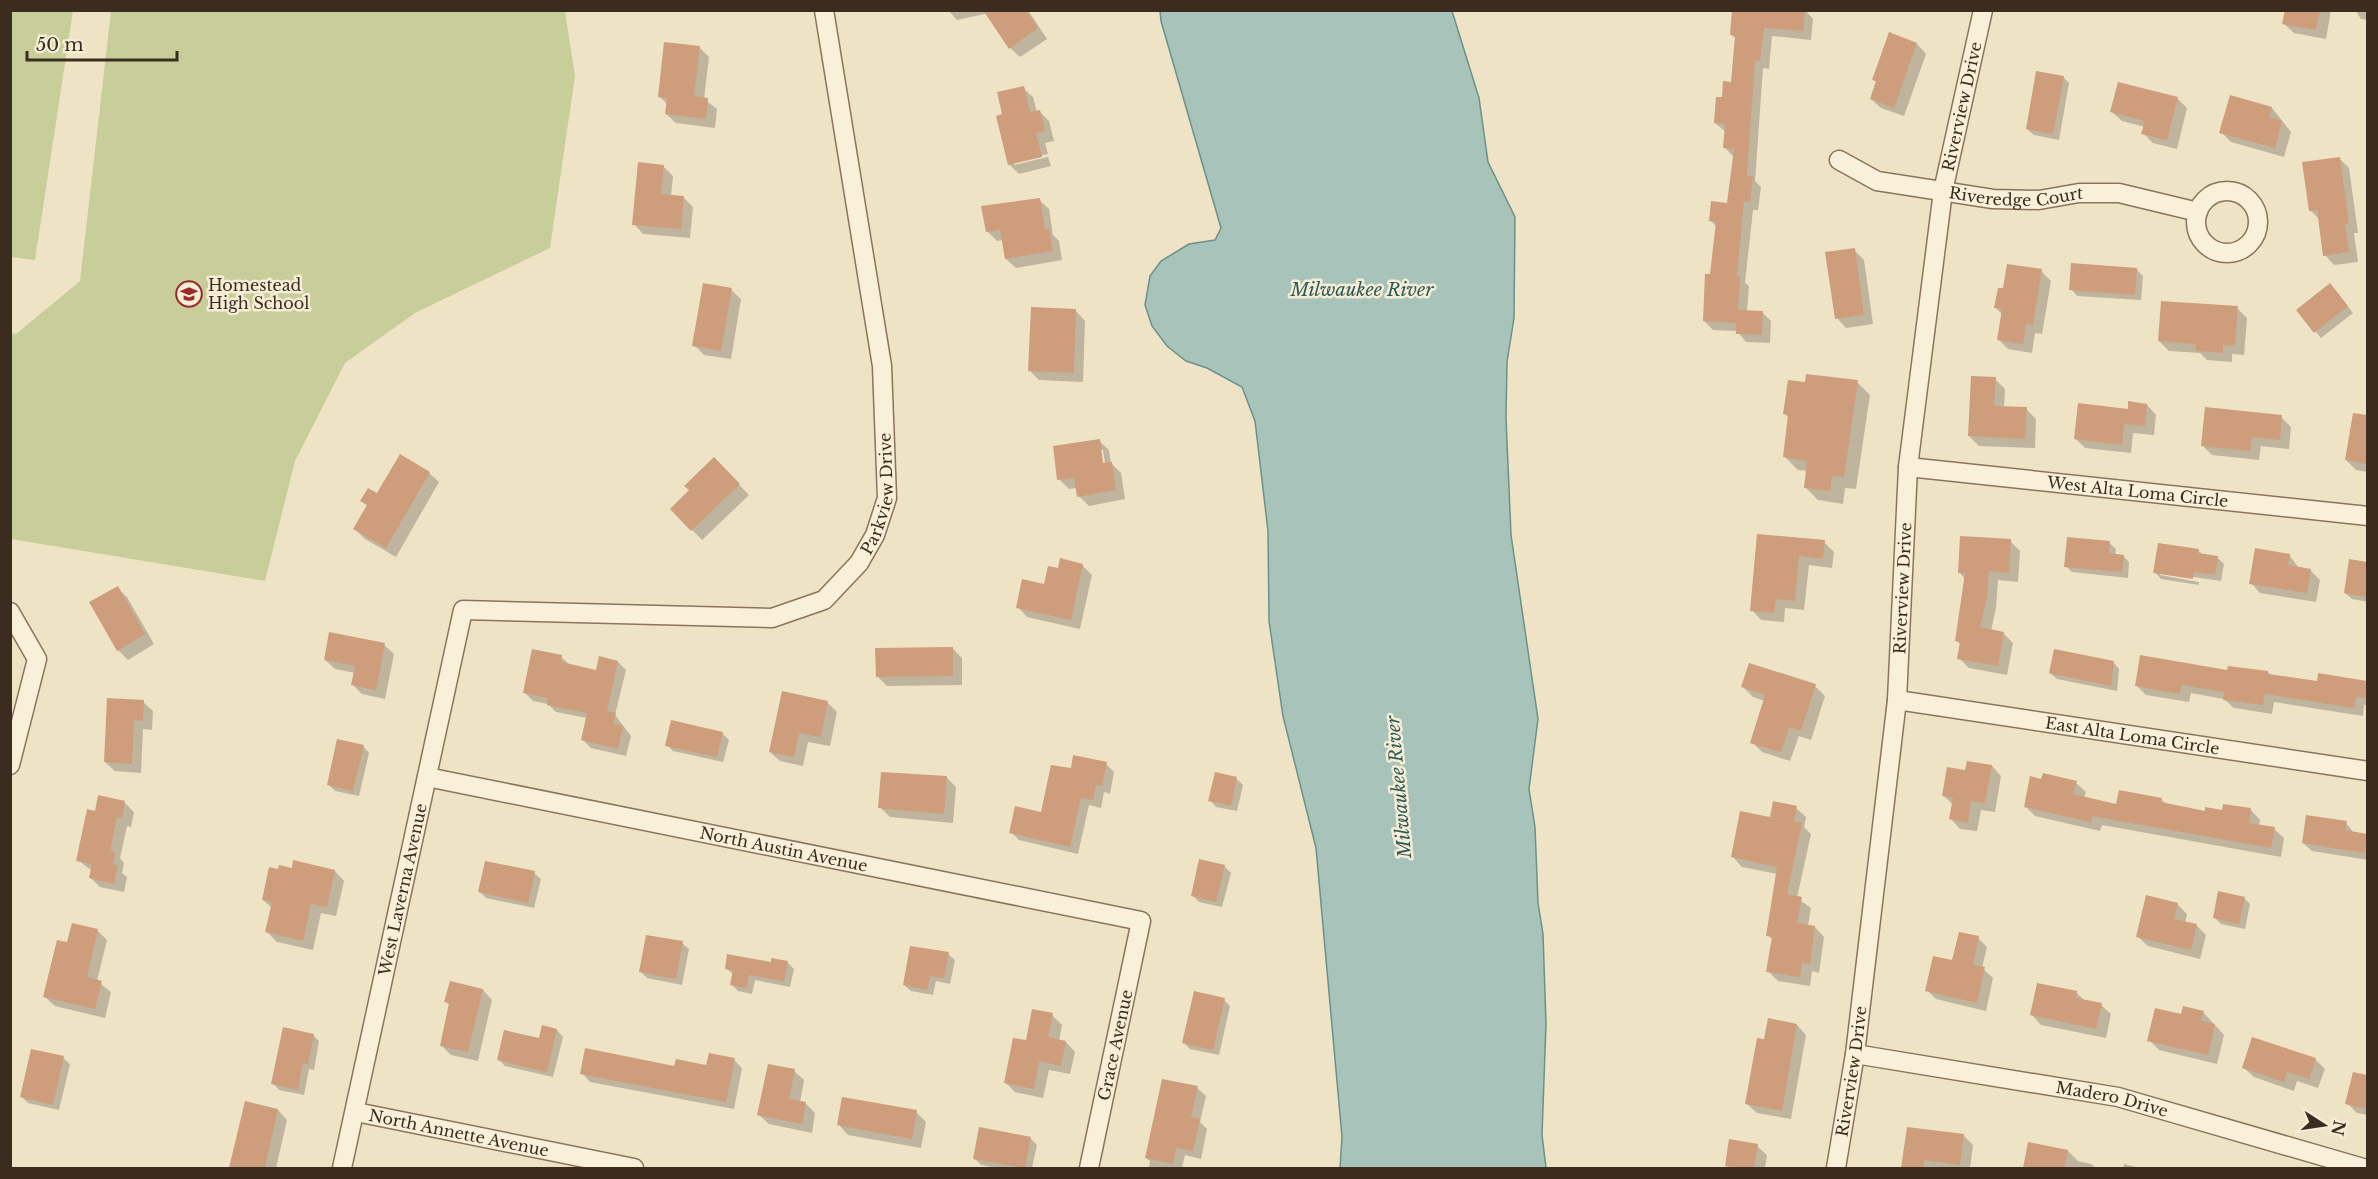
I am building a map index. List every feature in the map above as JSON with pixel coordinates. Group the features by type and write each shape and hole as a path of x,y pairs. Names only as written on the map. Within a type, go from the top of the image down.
{"street":[{"name":"Parkview Drive","path":"463,610 772,618 824,600 859,563 875,535 887,498 882,366 824,10"},
{"name":"Riverview Drive","path":"1836,1168 1855,1054 1897,700 1908,467 1943,191 1983,10"},
{"name":"Riveredge Court","path":"1839,160 1877,181 1993,199 2039,200 2079,193 2119,193 2198,212"},
{"name":"West Alta Loma Circle","path":"1908,467 2367,516"},
{"name":"West Laverna Avenue","path":"342,1168 356,1112 463,610"},
{"path":"10,612 36,659 10,765"},
{"name":"East Alta Loma Circle","path":"1897,700 2367,771"},
{"name":"North Austin Avenue","path":"428,777 1141,921"},
{"name":"Grace Avenue","path":"1089,1168 1141,921"},
{"name":"Madero Drive","path":"1855,1054 2118,1097 2363,1168"},
{"name":"North Annette Avenue","path":"356,1112 634,1168"}],"green space":[{"path":"10,11 73,11 35,260 11,257"},
{"name":"Homestead High School","path":"111,11 565,11 575,76 550,248 415,313 345,363 295,461 265,581 11,539 11,333 16,334 80,281"}],"water":[{"name":"Milwaukee River","path":"1160,11 1452,11 1479,98 1488,162 1515,217 1514,318 1507,362 1506,418 1511,535 1538,719 1529,789 1535,827 1538,903 1543,934 1546,1024 1542,1135 1546,1168 1340,1168 1342,1137 1316,848 1283,716 1269,621 1268,531 1255,421 1242,387 1207,368 1186,361 1167,346 1152,326 1145,305 1150,276 1161,261 1189,244 1215,240 1221,228"}],"building":[{"path":"983,10 1026,10 1038,28 1009,49"},
{"path":"1732,10 1805,10 1803,31 1764,28 1760,61 1755,60 1747,176 1753,176 1750,202 1744,201 1737,276 1740,276 1738,310 1763,311 1762,335 1736,334 1736,323 1703,321 1705,274 1710,274 1716,222 1709,221 1711,201 1727,203 1734,149 1723,148 1725,124 1714,123 1716,97 1722,97 1723,81 1731,82 1735,36 1730,35"},
{"path":"2285,10 2320,10 2316,30 2282,24"},
{"path":"1889,32 1917,43 1894,108 1870,99 1876,81 1872,80"},
{"path":"664,42 700,46 694,96 708,98 706,119 665,114 667,98 658,97"},
{"path":"2036,71 2064,76 2053,134 2026,129"},
{"path":"2118,82 2178,97 2167,140 2141,134 2145,121 2110,112"},
{"path":"1024,86 1030,112 1040,110 1045,131 1036,133 1042,157 1008,165 996,116 1002,114 997,92"},
{"path":"2230,95 2272,107 2269,117 2282,121 2275,148 2219,133"},
{"path":"2340,157 2349,223 2345,224 2349,252 2323,256 2317,210 2309,211 2302,162"},
{"path":"638,162 664,165 661,194 684,196 681,229 632,225"},
{"path":"1040,198 1045,230 1049,229 1053,251 1005,259 1000,230 986,232 981,206"},
{"path":"1855,248 1864,315 1835,319 1825,252"},
{"path":"2071,263 2137,268 2135,295 2069,290"},
{"path":"2007,264 2042,269 2033,325 2026,324 2023,344 1997,340 2002,309 1994,308 1998,288 2003,288"},
{"path":"703,283 732,288 721,351 692,346"},
{"path":"2330,283 2348,306 2314,333 2296,310"},
{"path":"2161,301 2238,306 2235,346 2223,345 2223,353 2196,351 2196,344 2158,341"},
{"path":"1031,307 1076,309 1074,373 1028,371"},
{"path":"1806,374 1858,380 1844,477 1832,476 1830,491 1804,488 1807,461 1783,457 1788,415 1783,414 1788,380 1805,382"},
{"path":"1971,376 1996,377 1994,406 2027,407 2025,439 1968,436"},
{"path":"2128,401 2147,404 2145,426 2124,424 2122,445 2074,439 2078,403 2128,409"},
{"path":"2205,407 2282,415 2280,440 2252,437 2250,451 2201,446"},
{"path":"2353,413 2367,415 2367,464 2345,460"},
{"path":"1100,439 1103,463 1112,462 1116,490 1077,497 1074,478 1057,480 1053,446"},
{"path":"400,454 430,472 386,548 353,529 367,505 360,501 368,488 377,493"},
{"path":"714,457 740,484 691,531 670,509 689,490 684,486"},
{"path":"1757,534 1825,540 1823,559 1799,556 1795,601 1776,599 1774,613 1750,611"},
{"path":"1960,536 2011,539 2009,573 1989,571 1987,598 1980,627 2004,632 1998,666 1957,659 1960,642 1955,641 1965,573 1958,573"},
{"path":"2067,537 2110,541 2109,553 2124,555 2122,572 2064,567"},
{"path":"2158,543 2199,549 2198,553 2218,556 2215,575 2194,572 2193,579 2153,573"},
{"path":"2255,548 2290,554 2288,565 2311,569 2307,593 2249,584"},
{"path":"1060,558 1083,564 1071,620 1016,608 1022,579 1044,584 1048,566 1058,568"},
{"path":"2349,559 2367,562 2367,597 2344,593"},
{"path":"118,586 145,634 117,651 89,602"},
{"path":"329,632 385,643 376,690 351,685 355,666 324,660"},
{"path":"953,647 953,676 876,677 875,648"},
{"path":"532,649 562,655 561,662 596,670 599,656 618,661 607,711 616,713 613,724 623,726 618,749 581,740 587,713 547,705 548,698 523,693"},
{"path":"2054,649 2114,661 2111,686 2049,673"},
{"path":"2140,655 2227,670 2228,666 2268,671 2268,674 2317,681 2318,673 2367,681 2367,698 2356,697 2354,708 2265,694 2263,705 2223,700 2224,692 2182,685 2180,694 2135,686"},
{"path":"1749,663 1816,684 1801,731 1789,727 1781,752 1750,743 1765,695 1741,687"},
{"path":"782,691 828,701 821,737 799,733 794,757 769,752"},
{"path":"107,698 144,700 143,721 134,720 132,764 104,762"},
{"path":"671,720 723,732 717,757 665,746"},
{"path":"337,739 364,745 353,791 327,785"},
{"path":"1073,755 1107,762 1102,786 1096,785 1093,800 1081,798 1070,847 1009,833 1015,806 1041,812 1051,765 1071,768"},
{"path":"1967,761 1992,765 1985,803 1971,801 1968,823 1949,819 1953,798 1942,796 1947,767 1965,770"},
{"path":"881,772 947,776 944,814 878,808"},
{"path":"1215,772 1237,777 1231,806 1208,801"},
{"path":"2043,773 2077,781 2073,794 2116,804 2119,790 2162,798 2161,802 2205,811 2205,807 2222,810 2223,804 2251,808 2249,823 2275,827 2271,848 2092,816 2091,822 2024,807 2030,776 2041,779"},
{"path":"98,795 125,801 122,818 117,817 110,851 115,852 113,865 118,866 114,884 89,878 92,864 76,861 87,809 95,811"},
{"path":"1773,801 1797,806 1794,822 1802,823 1787,894 1802,897 1797,923 1815,926 1810,964 1802,963 1800,977 1766,972 1772,937 1766,936 1777,867 1731,857 1740,811 1770,817"},
{"path":"2306,815 2347,821 2345,830 2367,834 2365,853 2302,843"},
{"path":"1199,859 1225,865 1216,902 1191,896"},
{"path":"293,860 335,870 327,907 311,904 303,941 265,932 272,902 262,900 269,867 278,869 279,865 292,868"},
{"path":"485,861 535,871 528,903 478,892"},
{"path":"2218,891 2245,897 2239,924 2213,918"},
{"path":"2146,895 2178,903 2174,919 2197,924 2191,950 2136,937"},
{"path":"72,923 98,929 87,977 102,981 95,1009 43,997 57,940 67,942"},
{"path":"1959,932 1979,936 1973,965 1985,967 1977,1003 1925,991 1933,956 1952,960"},
{"path":"646,935 683,941 676,979 639,972"},
{"path":"910,946 949,952 944,978 930,976 927,990 903,985"},
{"path":"727,954 771,962 771,958 788,961 784,981 749,975 746,988 730,985 733,970 725,969"},
{"path":"450,981 483,989 468,1052 440,1046 449,1003 444,1002"},
{"path":"2037,983 2077,991 2076,998 2102,1003 2096,1029 2030,1015"},
{"path":"1194,991 1225,998 1213,1050 1182,1043"},
{"path":"2183,1006 2204,1011 2201,1021 2215,1024 2208,1055 2147,1041 2155,1008 2181,1014"},
{"path":"1032,1009 1053,1013 1048,1037 1066,1041 1061,1066 1039,1061 1034,1089 1004,1083 1013,1038 1026,1040"},
{"path":"1768,1018 1797,1024 1782,1111 1745,1104 1757,1038 1764,1039"},
{"path":"542,1025 557,1029 547,1072 497,1060 504,1030 539,1038"},
{"path":"283,1027 314,1034 308,1064 303,1063 298,1090 271,1084"},
{"path":"2252,1037 2316,1058 2309,1079 2287,1072 2284,1082 2242,1068"},
{"path":"585,1048 674,1066 676,1059 706,1065 709,1053 735,1058 726,1102 580,1074"},
{"path":"31,1049 64,1056 53,1105 20,1097"},
{"path":"768,1064 795,1069 789,1099 806,1102 802,1124 757,1115"},
{"path":"2353,1072 2367,1075 2367,1109 2345,1104"},
{"path":"1162,1079 1198,1086 1191,1117 1200,1119 1193,1151 1176,1148 1173,1164 1145,1158"},
{"path":"842,1097 917,1110 912,1139 837,1125"},
{"path":"245,1101 278,1109 265,1168 229,1168"},
{"path":"979,1127 1031,1137 1025,1168 973,1159"},
{"path":"1907,1127 1964,1134 1960,1165 1924,1160 1923,1168 1901,1168"},
{"path":"1729,1139 1758,1144 1754,1168 1725,1166"},
{"path":"2028,1142 2068,1150 2064,1168 2023,1168"}],"place":[{"name":"Homestead High School","path":"189,294"}]}
